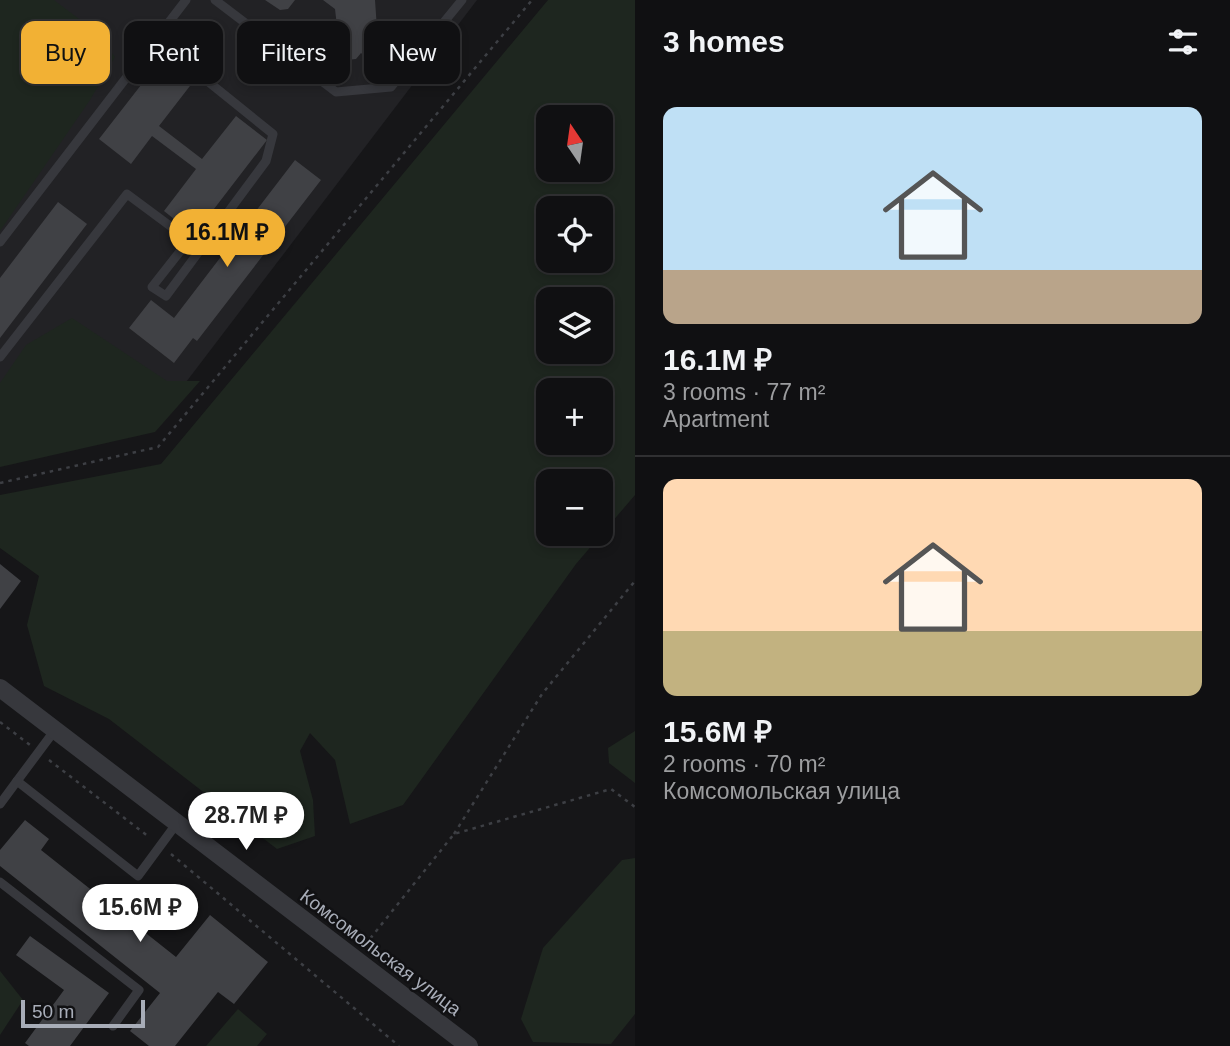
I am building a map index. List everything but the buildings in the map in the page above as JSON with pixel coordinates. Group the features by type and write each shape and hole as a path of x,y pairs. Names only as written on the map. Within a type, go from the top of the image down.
{"street":[{"name":"Комсомольская улица","path":"0,688 469,1046"}],"lane":[{"path":"168,21 186,0"},
{"path":"215,0 336,92 391,87 462,0"},
{"path":"0,242 124,78"},
{"path":"0,356 127,194 189,240 152,287 166,296 266,161 273,134 211,84"},
{"path":"0,804 55,730"},
{"path":"17,781 138,876 177,823"},
{"path":"0,882 139,990 113,1026"}],"path":[{"path":"0,483 158,447 532,0"},
{"path":"354,958 454,834 542,694 635,581"},
{"path":"0,722 160,845 398,1046"},
{"path":"454,834 611,789 635,807"}],"shaded area":[{"path":"0,0 477,0 460,22 364,21 364,84 413,84 161,415 0,447"},
{"path":"0,0 54,0 82,21 21,21 21,84 99,84 0,231"},
{"path":"548,0 635,0 635,495 613,521 613,469 536,469 536,546 591,546 403,805 350,824 335,760 310,733 300,751 313,800 315,836 277,849 109,719 44,686 27,625 39,576 0,548 0,495 161,464"},
{"path":"110,50 115,57 110,66"},
{"path":"72,318 167,381 200,381 155,432 0,467 0,383 26,345"},
{"path":"635,731 635,783 609,763 608,748"},
{"path":"635,858 635,1014 611,1044 533,1042 521,1019 543,948 622,860"},
{"path":"0,971 23,1000 0,1035"},
{"path":"238,1009 267,1034 257,1046 206,1046"}]}
